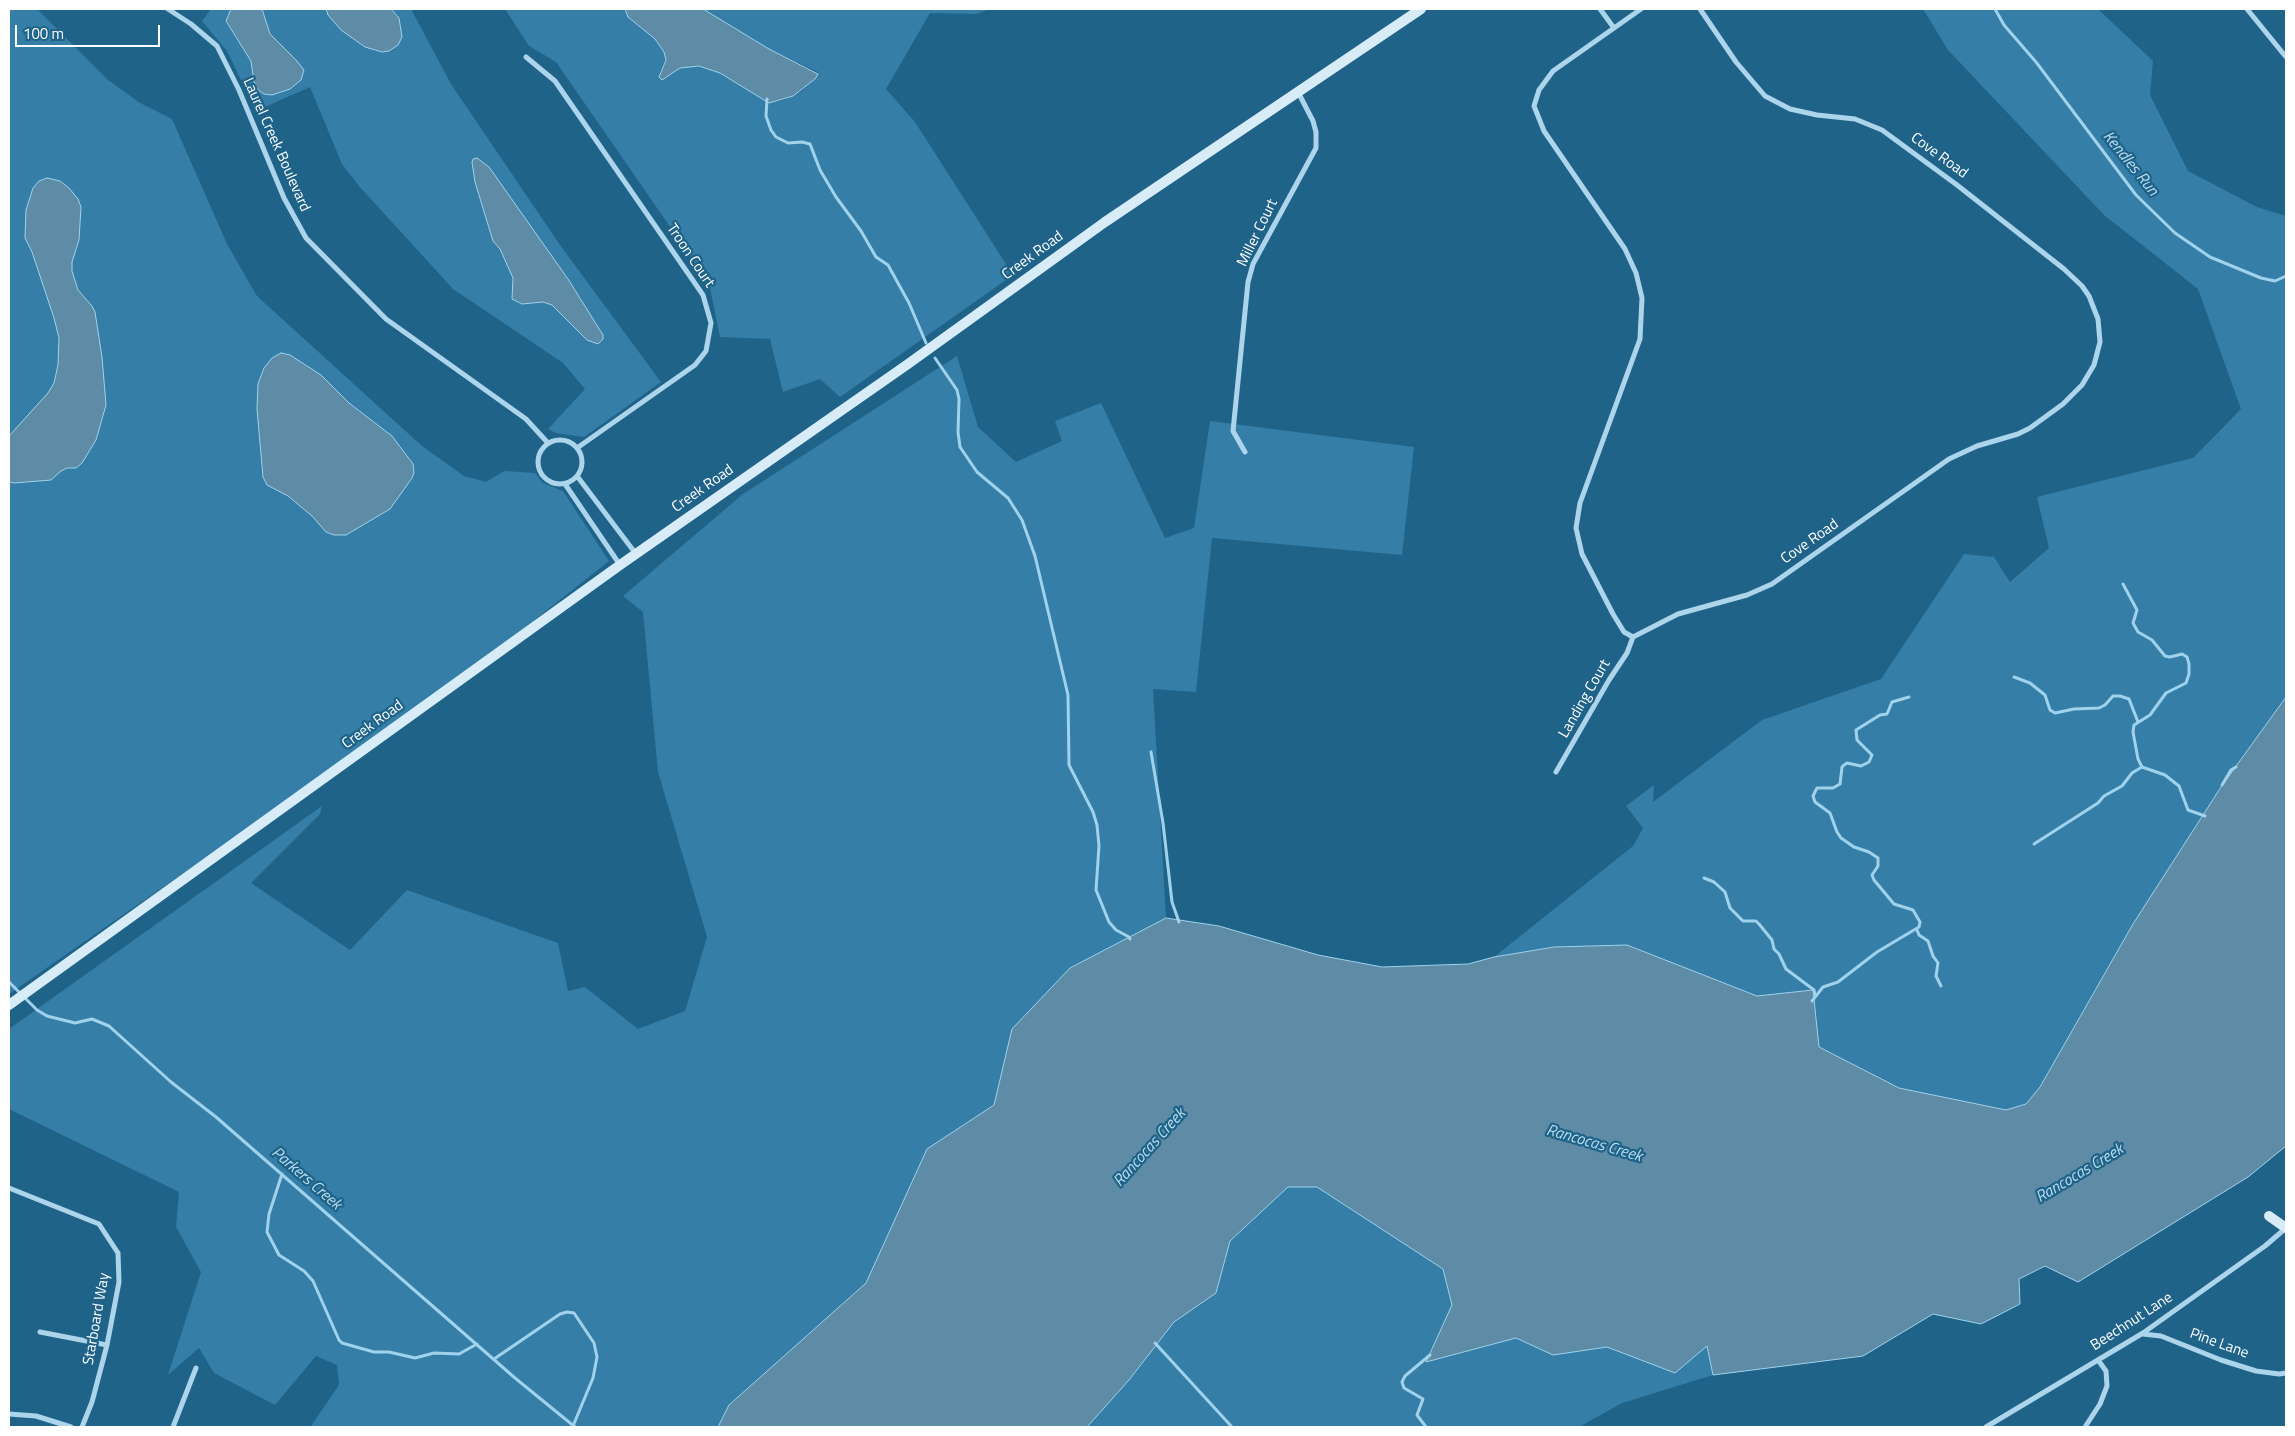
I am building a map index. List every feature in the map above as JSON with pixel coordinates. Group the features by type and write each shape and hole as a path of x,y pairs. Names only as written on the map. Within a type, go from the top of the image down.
{"main road":[{"name":"Creek Road","path":"13,1002 620,565 908,364 1105,222 1421,9"},
{"path":"2269,1216 2286,1228"}],"street":[{"name":"Laurel Creek Boulevard","path":"168,9 191,24 217,46 239,90 284,198 306,238 386,319 526,419 548,443"},
{"path":"1600,9 1614,28"},
{"path":"1633,637 1624,632 1609,606 1582,554 1576,528 1580,503 1640,339 1642,298 1636,273 1625,250 1544,131 1534,106 1539,90 1553,71 1641,9"},
{"name":"Cove Road","path":"1633,637 1639,636 1678,614 1747,596 1772,584 1949,459 1977,446 2018,434 2030,428 2063,404 2082,385 2094,364 2100,342 2098,319 2088,296 2082,286 2064,269 1957,185 1882,130 1855,119 1817,115 1790,109 1765,96 1736,62 1700,9"},
{"path":"2247,9 2286,57"},
{"name":"Troon Court","path":"526,57 555,81 703,295 711,323 706,351 695,365 577,448"},
{"name":"Miller Court","path":"1244,452 1233,431 1248,282 1254,264 1316,148 1316,132 1313,121 1298,92"},
{"path":"565,440 577,448 582,460 581,469 577,476 565,484 550,482 540,471 539,456 548,443 565,440"},
{"path":"577,476 636,554"},
{"path":"565,484 620,565"},
{"name":"Landing Court","path":"1556,772 1609,680 1627,653 1633,637"},
{"name":"Starboard Way","path":"9,1188 100,1224 118,1253 119,1282 107,1345 92,1402 82,1427"},
{"name":"Beechnut Lane","path":"1986,1427 2143,1334 2265,1246 2286,1228"},
{"path":"40,1332 107,1345"},
{"name":"Pine Lane","path":"2143,1334 2161,1336 2221,1360 2256,1371 2286,1373"},
{"path":"2085,1427 2100,1404 2107,1386 2106,1371 2098,1360"},
{"path":"173,1427 196,1368"},
{"path":"9,1414 36,1416 71,1427"}],"shaded area":[{"path":"9,9 37,9 108,80 140,103 172,119 227,244 257,296 422,446 464,476 486,482 504,471 535,473 543,483 563,491 609,561 439,696 9,994"},
{"path":"211,9 411,9 451,84 560,245 661,382 584,437 556,433 548,429 585,389 563,363 453,289 359,186 342,164 310,87 256,111 227,51 202,21"},
{"path":"505,9 625,9 628,17 655,39 664,52 666,58 660,72 662,80 680,68 699,66 720,73 769,103 784,100 800,92 815,79 818,72 769,49 703,9 990,9 976,14 930,13 886,89 915,122 1013,275 840,397 820,379 783,392 770,339 720,337 709,283 556,62 529,46"},
{"path":"1923,9 2098,9 2153,61 2150,95 2188,171 2257,207 2286,216 2286,697 2221,787 2133,924 2040,1087 2026,1104 2006,1110 1899,1088 1819,1047 1813,990 1757,996 1628,945 1554,947 1494,957 1633,846 1643,828 1626,806 1654,785 1653,802 1762,720 1881,679 1964,554 1994,557 2010,582 2049,548 2037,497 2193,458 2241,409 2198,289 2104,215 1948,50"},
{"path":"957,356 978,427 1016,462 1062,441 1055,421 1101,403 1165,538 1194,528 1210,421 1414,447 1402,555 1212,538 1196,692 1153,689 1166,918 1070,968 1012,1029 994,1106 927,1149 866,1283 729,1405 718,1427 308,1427 311,1426 339,1385 337,1365 316,1356 275,1405 214,1373 199,1348 168,1375 201,1272 176,1227 179,1192 9,1109 9,1029 322,806 320,814 251,883 350,950 407,890 558,943 568,991 585,987 638,1029 685,1011 707,937 658,772 643,612 623,596 743,494"},
{"path":"1288,1187 1317,1187 1443,1269 1452,1305 1426,1362 1516,1338 1553,1355 1607,1347 1675,1373 1707,1345 1713,1375 1622,1403 1579,1427 1087,1427 1129,1380 1174,1322 1216,1293 1230,1241"}],"water":[{"path":"231,9 262,9 270,34 304,70 301,80 290,89 272,95 264,94 258,90 254,82 251,61 226,21"},
{"path":"326,9 391,9 399,18 402,37 398,45 389,51 382,52 365,47 341,30 328,15"},
{"path":"625,9 703,9 769,49 818,74 815,79 793,96 769,103 720,73 699,66 680,68 662,80 659,77 666,60 664,52 655,39 628,17"},
{"path":"477,158 489,167 568,279 603,335 603,339 598,344 587,340 552,305 543,302 522,304 512,299 513,278 500,249 493,241 475,182 472,162 473,159"},
{"path":"47,178 60,181 69,188 78,199 81,207 79,240 72,262 72,271 78,290 95,312 102,357 106,405 96,440 82,463 76,468 67,468 61,471 51,480 14,483 9,482 9,436 48,393 54,383 58,365 59,338 54,318 32,252 25,238 26,210 33,188 39,181"},
{"path":"281,353 290,355 321,375 349,403 392,436 413,464 414,473 412,478 390,509 346,535 334,535 326,532 312,516 288,496 267,485 263,477 257,409 258,384 264,368 272,358"},
{"name":"Rancocas Creek","path":"2286,697 2286,1146 2248,1177 2078,1282 2045,1266 2019,1279 2020,1304 1981,1324 1933,1314 1863,1356 1713,1375 1707,1346 1675,1373 1607,1347 1553,1355 1516,1338 1426,1362 1452,1305 1443,1269 1317,1187 1288,1187 1230,1241 1216,1293 1174,1322 1129,1380 1087,1427 718,1427 729,1405 866,1283 927,1149 994,1105 1012,1029 1070,968 1166,918 1219,926 1318,955 1382,967 1468,964 1494,957 1554,947 1627,945 1757,996 1813,990 1819,1047 1899,1088 2006,1110 2026,1104 2040,1087 2133,924 2221,787"}],"waterway":[{"name":"Kendles Run","path":"1995,9 2004,25 2036,62 2136,195 2175,233 2210,257 2261,278 2275,281 2286,276"},
{"path":"767,99 766,116 771,130 776,137 788,143 802,142 810,144 820,170 836,197 861,231 876,257 888,265 909,303 926,343"},
{"path":"935,358 957,390 959,399 958,432 960,447 977,472 1008,498 1022,520 1035,556 1068,695 1069,765 1093,812 1097,825 1099,846 1096,890 1109,922 1116,930 1130,939"},
{"path":"2123,584 2137,610 2133,623 2138,632 2152,640 2165,656 2170,657 2182,654 2187,657 2189,664 2189,674 2186,683 2166,693 2150,715 2134,725 2133,732 2138,759 2142,767 2165,775 2179,786 2188,810 2205,816"},
{"path":"2014,677 2030,683 2045,695 2050,710 2055,713 2074,709 2099,708 2105,705 2113,696 2120,696 2129,699 2138,722"},
{"path":"1812,1001 1823,987 1838,982 1877,952 1919,927 1920,922 1913,910 1894,904 1874,880 1872,875 1878,866 1878,858 1869,852 1854,847 1841,838 1830,813 1815,802 1813,796 1817,788 1833,788 1840,784 1842,767 1847,763 1861,766 1869,762 1872,755 1857,740 1856,730 1880,715 1887,714 1892,702 1909,697"},
{"path":"1151,752 1163,823 1172,902 1179,922"},
{"path":"2034,844 2098,803 2104,796 2122,786 2132,773 2142,767"},
{"path":"2222,785 2231,770 2236,767"},
{"path":"1704,878 1714,882 1725,892 1730,908 1743,921 1756,921 1759,924 1772,940 1774,949 1779,954 1786,969 1814,990 1815,995"},
{"path":"1917,930 1919,935 1928,941 1933,956 1938,963 1936,976 1941,986"},
{"name":"Parkers Creek","path":"9,982 37,1010 47,1016 75,1023 92,1019 109,1026 171,1082 216,1117 515,1378 575,1427"},
{"path":"282,1174 269,1214 267,1232 279,1255 304,1271 313,1281 342,1343 374,1352 389,1352 415,1358 434,1353 459,1354 477,1344"},
{"path":"494,1359 560,1314 574,1313 594,1343 597,1357 593,1378 573,1426"},
{"path":"1155,1343 1232,1427"},
{"path":"1426,1427 1417,1415 1423,1399 1404,1388 1402,1382 1405,1376 1430,1355"}]}
